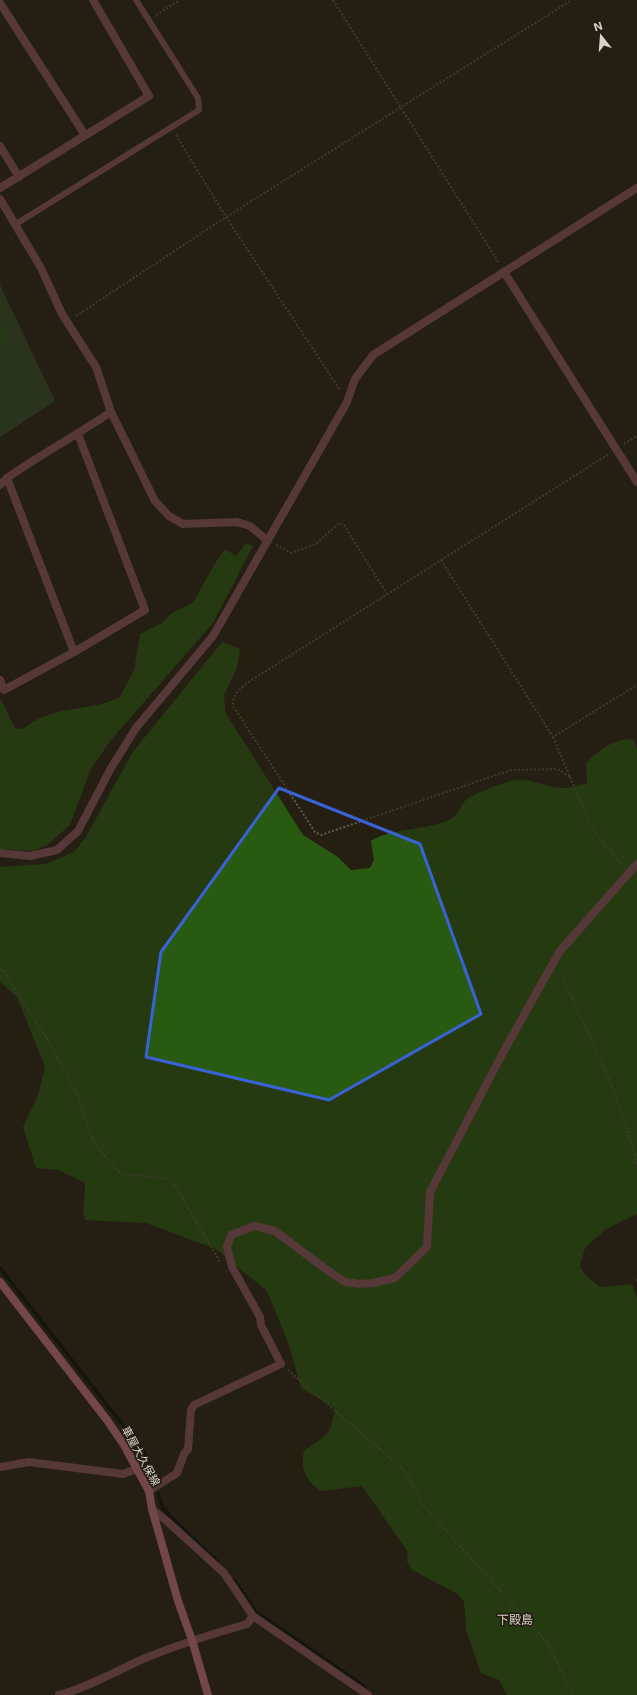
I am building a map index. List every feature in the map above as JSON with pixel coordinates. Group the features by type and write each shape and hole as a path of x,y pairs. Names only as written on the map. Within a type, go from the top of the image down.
{"main road":[{"name":"車屋大久保線","path":"0,1282 107,1420 124,1445 149,1491 152,1509 178,1601 192,1640 208,1695"}],"street":[{"path":"0,188 149,96 93,0"},
{"path":"0,3 85,135"},
{"path":"0,146 18,177"},
{"path":"0,853 30,856 57,850 78,831 111,768 136,728 214,636 348,402 355,379 373,355 637,188"},
{"path":"0,199 41,268 62,314 96,367 111,412 155,501 169,516 183,524 236,522 250,526 268,541"},
{"path":"504,272 637,482"},
{"path":"0,485 7,478 36,458 78,434 111,412"},
{"path":"0,680 4,690 74,652 145,610 78,434"},
{"path":"7,478 74,652"},
{"path":"149,1491 177,1473 184,1454 188,1449 191,1410 194,1405 281,1364 260,1325 260,1317 232,1266 227,1247 231,1234 254,1226 275,1231 345,1282 373,1283 395,1278 427,1247 430,1192 506,1047 560,951 637,864"},
{"path":"0,1467 29,1462 123,1474 136,1469"},
{"path":"152,1509 224,1573 253,1616 366,1693"},
{"path":"59,1695 71,1692 106,1675 192,1640 247,1624 253,1616"}],"lane":[{"path":"16,224 199,110 199,104 136,0"}],"path":[{"path":"149,20 180,0"},
{"path":"333,0 504,272"},
{"path":"67,320 81,314 226,217 572,0"},
{"path":"171,127 226,217 348,402"},
{"path":"570,777 557,769 512,770 321,835 315,832 233,706 233,697 250,681 637,436"},
{"path":"268,541 291,553 316,544 339,523 344,525 387,594"},
{"path":"441,560 553,737 594,831 629,873"},
{"path":"553,737 637,685"},
{"path":"554,962 614,1091 630,1133 637,1166"},
{"path":"0,970 3,970 52,1047 77,1095 94,1142 111,1164 122,1174 171,1179 224,1269"},
{"path":"281,1364 405,1471 424,1506 547,1642 573,1695"}],"highlighted area":[{"path":"279,788 420,844 481,1014 329,1100 146,1057 161,952"}],"green space":[{"path":"0,285 55,401 0,437"},
{"path":"0,322 8,339 0,344"},
{"path":"246,543 253,546 213,623 110,741 90,771 70,825 47,845 33,851 0,849 0,699 15,728 24,729 31,723 47,715 98,705 119,698 134,671 140,634 162,623 172,613 193,603 214,565 225,549 236,556"},
{"path":"222,642 240,649 237,668 224,695 225,712 303,835 338,857 351,870 370,868 374,860 371,841 387,834 447,821 455,815 468,798 496,786 515,780 527,780 559,788 587,784 586,763 591,758 602,749 621,740 634,740 637,749 637,1214 606,1229 585,1248 580,1267 585,1275 600,1287 632,1284 637,1298 637,1695 507,1695 499,1680 481,1673 466,1630 464,1602 458,1594 412,1570 407,1561 408,1552 362,1486 321,1491 311,1483 305,1474 303,1463 304,1451 322,1438 329,1430 332,1424 335,1408 301,1388 289,1345 267,1291 216,1249 146,1223 85,1220 84,1182 58,1170 36,1168 23,1127 38,1095 45,1067 17,997 0,982 0,867 46,864 74,852 86,837 132,753"}],"waterway":[{"path":"0,1268 147,1456 148,1462"},
{"path":"158,1493 163,1508 218,1562"},
{"path":"234,1580 256,1612 364,1686 365,1692"}],"district":[{"name":"下殿島","path":"515,1619"}]}
